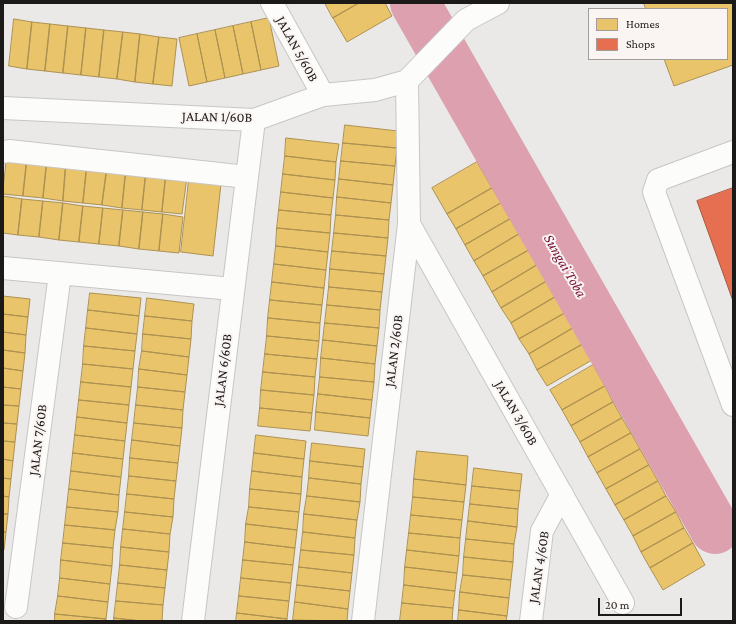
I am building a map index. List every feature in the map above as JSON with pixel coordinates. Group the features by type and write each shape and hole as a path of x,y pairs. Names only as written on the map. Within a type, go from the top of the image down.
{"street":[{"name":"JALAN 5/60B","path":"272,3 323,95"},
{"path":"414,74 466,20 498,3"},
{"name":"JALAN 1/60B","path":"3,108 254,120 323,95 375,90 414,74"},
{"name":"JALAN 2/60B","path":"363,621 409,224 414,74"},
{"name":"JALAN 6/60B","path":"193,621 254,120"},
{"path":"3,152 16,152 247,177"},
{"path":"733,152 658,180 654,192 733,405"},
{"name":"JALAN 3/60B","path":"409,224 623,603"},
{"path":"3,268 233,289"},
{"name":"JALAN 7/60B","path":"16,607 60,274"},
{"name":"JALAN 4/60B","path":"531,621 542,531 562,494"}],"building: Homes":[{"path":"325,3 359,3 333,18"},
{"path":"359,3 385,3 392,16 347,42 333,18"},
{"path":"644,3 733,3 733,65 674,86 664,60 728,60 728,8 646,8"},
{"path":"269,18 279,66 261,70 251,22"},
{"path":"14,19 32,22 27,69 9,66"},
{"path":"32,22 50,24 45,71 27,69"},
{"path":"251,22 261,70 243,74 233,26"},
{"path":"50,24 68,26 63,73 45,71"},
{"path":"68,26 86,28 81,75 63,73"},
{"path":"233,26 243,74 225,78 215,30"},
{"path":"86,28 104,30 99,77 81,75"},
{"path":"104,30 123,32 117,79 99,77"},
{"path":"215,30 225,78 207,82 197,34"},
{"path":"123,32 140,34 135,82 117,79"},
{"path":"140,34 159,37 153,84 135,82"},
{"path":"197,34 207,82 189,86 179,38"},
{"path":"159,37 177,39 172,86 153,84"},
{"path":"345,125 398,131 397,148 343,143"},
{"path":"286,138 339,144 336,162 285,156"},
{"path":"343,143 397,148 395,166 341,161"},
{"path":"7,156 27,159 23,196 3,194"},
{"path":"285,156 336,162 335,180 283,174"},
{"path":"27,159 47,161 43,198 23,196"},
{"path":"47,161 66,163 63,201 43,198"},
{"path":"341,161 395,166 393,185 339,179"},
{"path":"477,162 492,188 447,214 432,188"},
{"path":"66,163 87,165 83,203 63,201"},
{"path":"87,165 107,168 102,205 83,203"},
{"path":"107,168 126,170 122,208 102,205"},
{"path":"126,170 146,172 142,210 122,208"},
{"path":"146,172 166,174 162,212 142,210"},
{"path":"166,174 187,177 182,214 162,212"},
{"path":"283,174 335,180 333,198 281,192"},
{"path":"339,179 393,185 391,203 337,197"},
{"path":"189,180 221,184 213,256 181,252"},
{"path":"492,188 501,203 456,229 447,214"},
{"path":"281,192 333,198 331,215 279,210"},
{"path":"3,196 22,199 18,235 3,233"},
{"path":"337,197 391,203 389,220 336,215"},
{"path":"22,199 43,201 39,237 18,235"},
{"path":"43,201 63,203 59,240 39,237"},
{"path":"63,203 83,206 79,242 59,240"},
{"path":"501,203 510,219 465,245 456,229"},
{"path":"83,206 103,208 99,244 79,242"},
{"path":"103,208 123,210 119,246 99,244"},
{"path":"123,210 143,212 139,249 119,246"},
{"path":"279,210 331,215 330,233 277,228"},
{"path":"143,212 163,214 159,251 139,249"},
{"path":"163,214 183,217 179,253 159,251"},
{"path":"336,215 389,220 388,238 334,233"},
{"path":"510,219 519,234 474,261 465,245"},
{"path":"277,228 330,233 328,252 276,246"},
{"path":"334,233 388,238 386,256 332,251"},
{"path":"519,234 529,250 483,276 474,261"},
{"path":"276,246 328,252 326,270 274,264"},
{"path":"529,250 537,265 492,292 483,276"},
{"path":"332,251 386,256 384,274 330,269"},
{"path":"274,264 326,270 324,288 272,282"},
{"path":"537,265 547,281 501,308 492,292"},
{"path":"330,269 384,274 382,292 329,287"},
{"path":"547,281 555,297 511,323 501,308"},
{"path":"272,282 324,288 322,305 270,300"},
{"path":"329,287 382,292 380,310 327,305"},
{"path":"90,293 141,298 139,316 88,310"},
{"path":"3,296 30,299 28,317 3,314"},
{"path":"555,297 565,313 519,339 511,323"},
{"path":"147,298 194,304 192,321 145,316"},
{"path":"270,300 322,305 320,323 268,318"},
{"path":"327,305 380,310 379,328 325,323"},
{"path":"88,310 139,316 137,334 86,328"},
{"path":"565,313 573,328 529,354 519,339"},
{"path":"3,314 28,317 26,335 3,332"},
{"path":"145,316 192,321 191,339 143,334"},
{"path":"268,318 320,323 319,341 267,336"},
{"path":"325,323 379,328 377,346 323,340"},
{"path":"86,328 137,334 135,351 84,346"},
{"path":"573,328 583,344 537,370 529,354"},
{"path":"3,332 26,335 25,353 3,350"},
{"path":"143,334 191,339 189,357 142,351"},
{"path":"267,336 319,341 317,359 265,354"},
{"path":"323,340 377,346 375,364 321,358"},
{"path":"583,344 592,360 547,386 537,370"},
{"path":"84,346 135,351 133,369 83,364"},
{"path":"3,350 25,353 23,371 3,368"},
{"path":"142,351 189,357 187,375 139,369"},
{"path":"265,354 317,359 315,377 263,372"},
{"path":"321,358 375,364 374,382 320,377"},
{"path":"83,364 133,369 131,387 81,382"},
{"path":"593,365 605,386 562,410 550,390"},
{"path":"3,368 23,371 21,389 3,387"},
{"path":"139,369 187,375 185,392 138,387"},
{"path":"263,372 315,377 314,395 261,390"},
{"path":"320,377 374,382 372,400 318,394"},
{"path":"81,382 131,387 129,405 79,400"},
{"path":"605,386 613,402 571,426 562,410"},
{"path":"3,387 21,389 19,406 3,405"},
{"path":"138,387 185,392 183,410 136,405"},
{"path":"261,390 314,395 312,413 260,408"},
{"path":"318,394 372,400 370,418 316,412"},
{"path":"79,400 129,405 127,423 77,417"},
{"path":"613,402 622,418 580,442 571,426"},
{"path":"3,405 19,406 17,424 3,423"},
{"path":"136,405 183,410 182,428 134,423"},
{"path":"260,408 312,413 310,431 258,426"},
{"path":"316,412 370,418 368,436 315,430"},
{"path":"77,417 127,423 125,441 75,435"},
{"path":"622,418 631,433 588,457 580,442"},
{"path":"3,423 17,424 15,442 3,441"},
{"path":"134,423 182,428 180,446 132,440"},
{"path":"631,433 640,449 597,473 588,457"},
{"path":"75,435 125,441 123,459 73,453"},
{"path":"256,435 306,441 304,459 254,453"},
{"path":"132,440 180,446 178,463 130,458"},
{"path":"3,441 15,442 13,461 3,459"},
{"path":"312,443 365,449 363,467 310,461"},
{"path":"640,449 649,465 606,489 597,473"},
{"path":"417,451 468,456 466,485 414,479"},
{"path":"73,453 123,459 121,477 71,471"},
{"path":"254,453 304,459 302,477 252,471"},
{"path":"130,458 178,463 176,481 129,476"},
{"path":"3,459 13,461 11,479 3,478"},
{"path":"310,461 363,467 361,484 309,478"},
{"path":"649,465 658,481 615,505 606,489"},
{"path":"474,468 522,474 520,491 472,486"},
{"path":"71,471 121,477 119,495 69,489"},
{"path":"252,471 302,477 301,494 250,489"},
{"path":"129,476 176,481 174,499 127,494"},
{"path":"3,478 11,479 9,497 3,496"},
{"path":"309,478 361,484 360,502 307,496"},
{"path":"414,479 466,485 464,502 413,497"},
{"path":"658,481 666,496 624,520 615,505"},
{"path":"472,486 520,491 518,509 470,504"},
{"path":"69,489 119,495 118,512 67,507"},
{"path":"250,489 301,494 299,512 249,507"},
{"path":"127,494 174,499 173,517 125,512"},
{"path":"3,496 9,497 8,514 3,514"},
{"path":"307,496 360,502 357,520 304,514"},
{"path":"666,496 676,512 633,536 624,520"},
{"path":"413,497 464,502 462,520 411,515"},
{"path":"470,504 518,509 517,527 468,521"},
{"path":"67,507 118,512 115,530 65,525"},
{"path":"249,507 299,512 297,530 246,524"},
{"path":"125,512 173,517 170,534 123,529"},
{"path":"676,512 684,528 641,552 633,536"},
{"path":"3,514 8,514 6,532 3,532"},
{"path":"304,514 357,520 355,538 303,532"},
{"path":"411,515 462,520 460,538 409,533"},
{"path":"468,521 517,527 514,544 466,539"},
{"path":"246,524 297,530 295,548 245,542"},
{"path":"65,525 115,530 113,548 63,543"},
{"path":"684,528 693,543 650,568 641,552"},
{"path":"123,529 170,534 169,552 121,547"},
{"path":"3,532 6,532 4,550 3,550"},
{"path":"303,532 355,538 354,555 301,550"},
{"path":"409,533 460,538 459,556 407,550"},
{"path":"466,539 514,544 513,562 464,557"},
{"path":"245,542 295,548 293,565 243,560"},
{"path":"63,543 113,548 112,566 61,560"},
{"path":"693,543 705,565 663,590 650,568"},
{"path":"121,547 169,552 167,570 120,565"},
{"path":"301,550 354,555 352,573 299,567"},
{"path":"407,550 459,556 457,573 405,567"},
{"path":"464,557 513,562 511,580 463,575"},
{"path":"61,560 112,566 110,584 60,578"},
{"path":"243,560 293,565 291,583 241,578"},
{"path":"120,565 167,570 165,588 118,583"},
{"path":"299,567 352,573 350,591 297,585"},
{"path":"405,567 457,573 455,591 404,585"},
{"path":"463,575 511,580 509,598 460,592"},
{"path":"60,578 110,584 108,602 58,596"},
{"path":"241,578 291,583 289,601 239,596"},
{"path":"118,583 165,588 163,605 116,601"},
{"path":"297,585 350,591 348,609 295,602"},
{"path":"404,585 455,591 453,608 402,603"},
{"path":"460,592 509,598 507,616 459,610"},
{"path":"58,596 108,602 106,619 55,614"},
{"path":"239,596 289,601 287,619 237,613"},
{"path":"116,601 163,605 162,621 141,621 114,618"},
{"path":"295,602 348,609 347,621 293,620"},
{"path":"402,603 453,608 452,621 400,621"},
{"path":"459,610 507,616 506,621 458,621"},
{"path":"237,613 287,619 287,621 236,621"},
{"path":"55,614 106,619 106,621 55,621"},
{"path":"114,618 141,621 114,621"}],"building: Shops":[{"path":"733,188 733,301 697,201"}],"waterway":[{"name":"Sungai Toba","path":"415,3 715,529"}]}
